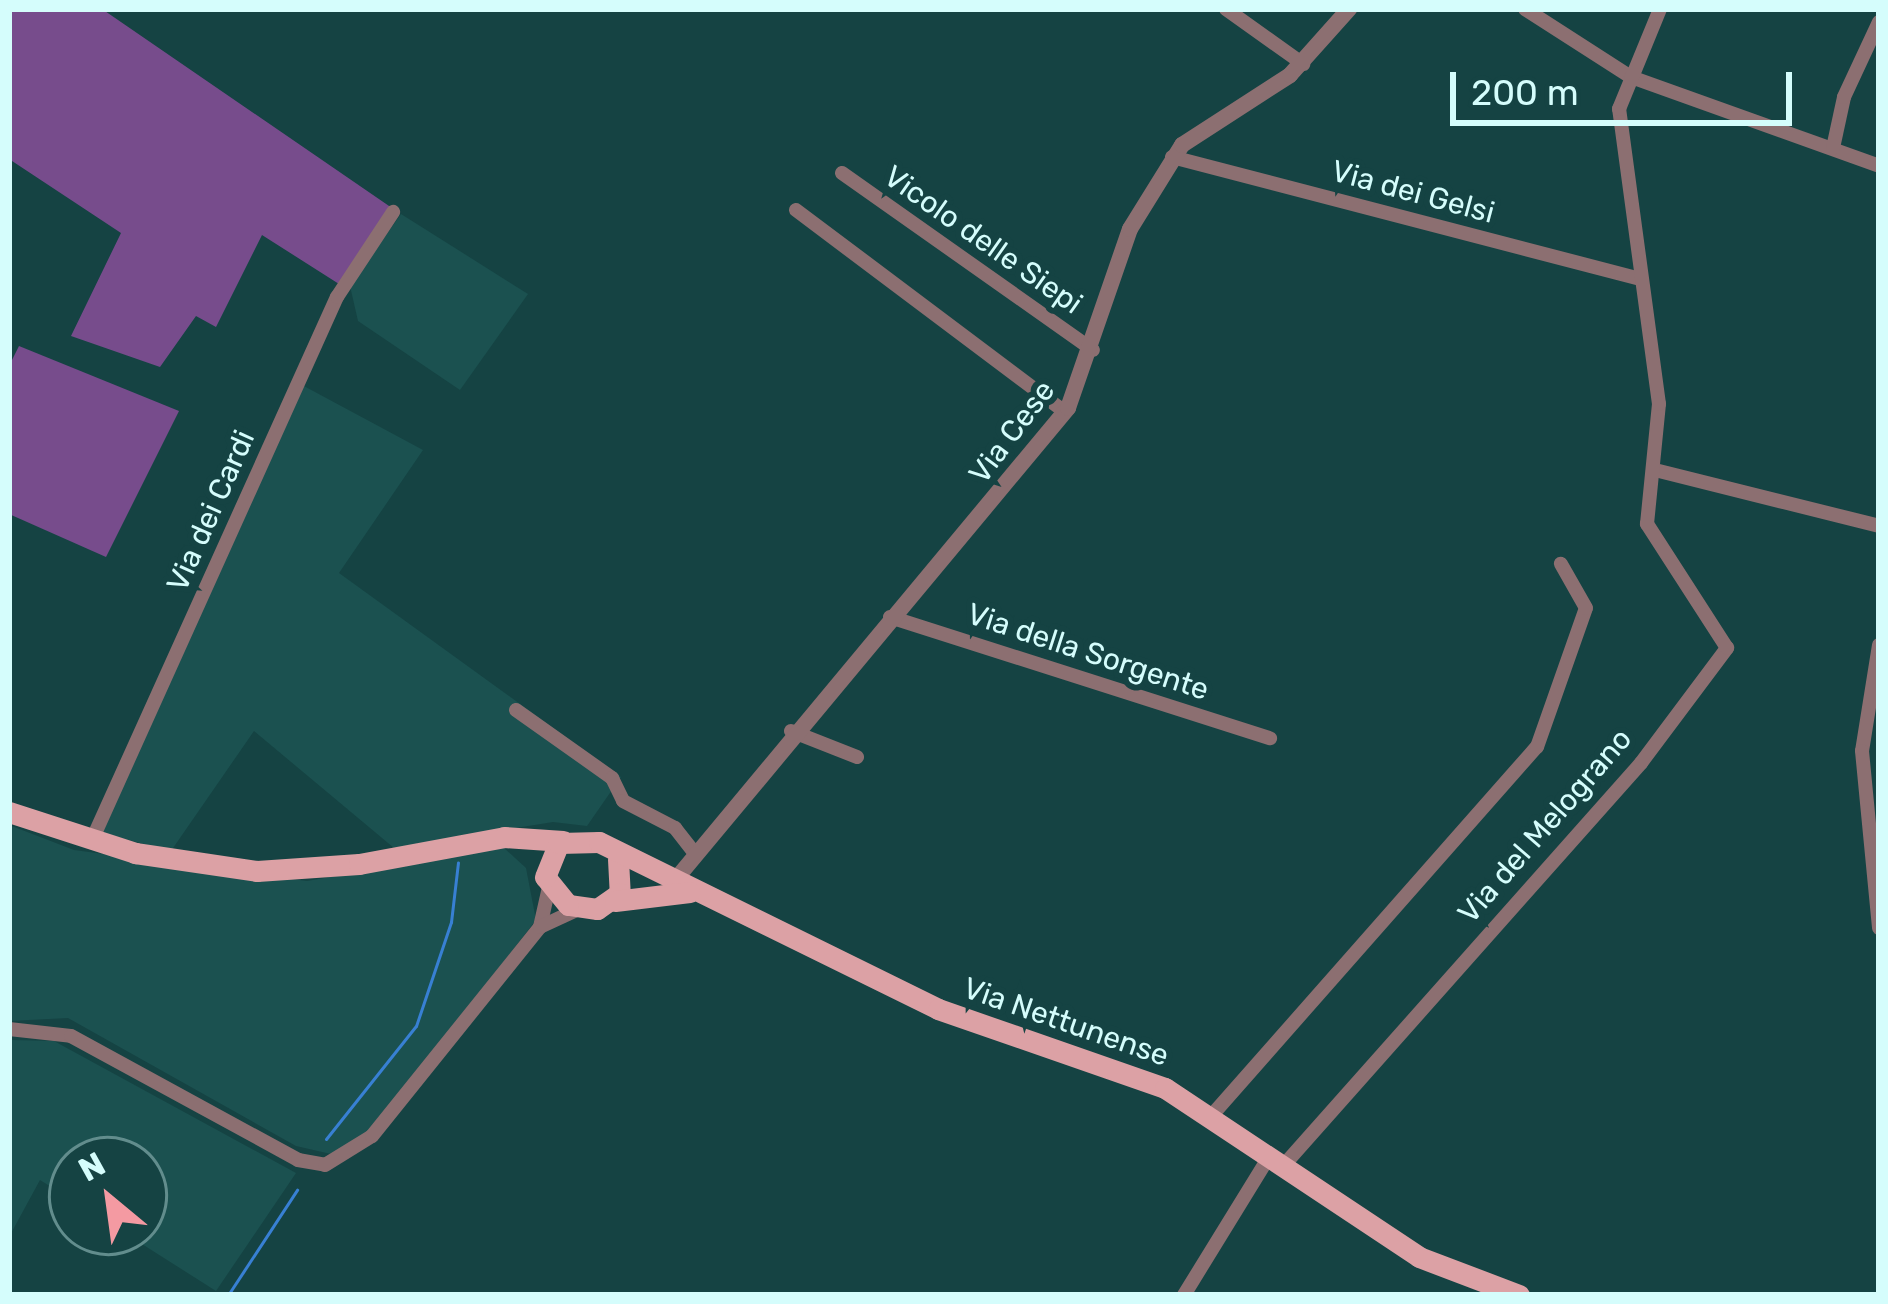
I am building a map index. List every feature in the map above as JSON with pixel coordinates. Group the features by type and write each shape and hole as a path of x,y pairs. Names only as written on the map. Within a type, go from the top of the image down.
{"main road":[{"name":"Via Nettunense","path":"9,812 179,862 284,871 504,837 599,842 618,860 708,891 938,1009 1137,1076 1213,1114 1419,1257 1519,1295"},
{"path":"504,837 579,909 708,891"},
{"path":"547,882 548,854 563,841"},
{"path":"615,901 618,860"}],"street":[{"path":"1226,9 1303,64"},
{"name":"Via Cese","path":"676,879 791,731 1065,412 1093,351 1130,229 1172,158 1202,124 1303,64 1349,9"},
{"path":"1525,9 1631,77 1879,166"},
{"name":"Via del Melograno","path":"1277,1160 1641,764 1726,651 1649,532 1659,404 1619,113 1660,9"},
{"path":"1834,148 1879,22"},
{"name":"Via dei Gelsi","path":"1172,158 1641,279"},
{"name":"Vicolo delle Siepi","path":"842,173 1093,351"},
{"path":"796,210 1065,412"},
{"name":"Via dei Cardi","path":"92,840 337,297 393,212"},
{"path":"1655,470 1879,526"},
{"path":"1213,1114 1537,747 1586,608 1561,564"},
{"name":"Via della Sorgente","path":"890,617 1270,738"},
{"path":"1879,645 1862,751 1879,928"},
{"path":"516,710 612,778 623,801 676,827 694,852"},
{"path":"791,731 857,757"},
{"path":"539,927 547,882"},
{"path":"9,1029 70,1036 298,1160 325,1165 372,1136 539,927 579,909"},
{"path":"1184,1295 1277,1160"}],"shaded area":[{"path":"9,9 102,9 392,208 339,284 262,235 216,327 196,316 160,367 71,336 121,233 9,159"},
{"path":"401,214 528,294 460,390 358,321 350,286"},
{"path":"19,346 179,411 106,557 9,514 9,366"},
{"path":"302,385 423,450 339,573 621,777 587,826 553,822 394,848 254,731 171,851 102,833"},
{"path":"9,825 74,850 307,881 503,847 526,868 536,920 370,1134 331,1154 296,1146 68,1018 9,1021"},
{"path":"12,1040 54,1041 296,1173 216,1291 161,1256 168,1256 168,1136 48,1136 48,1185 40,1180 9,1237"}],"waterway":[{"path":"326,1139 416,1026 451,922 458,862"},
{"path":"228,1295 297,1190"}]}
